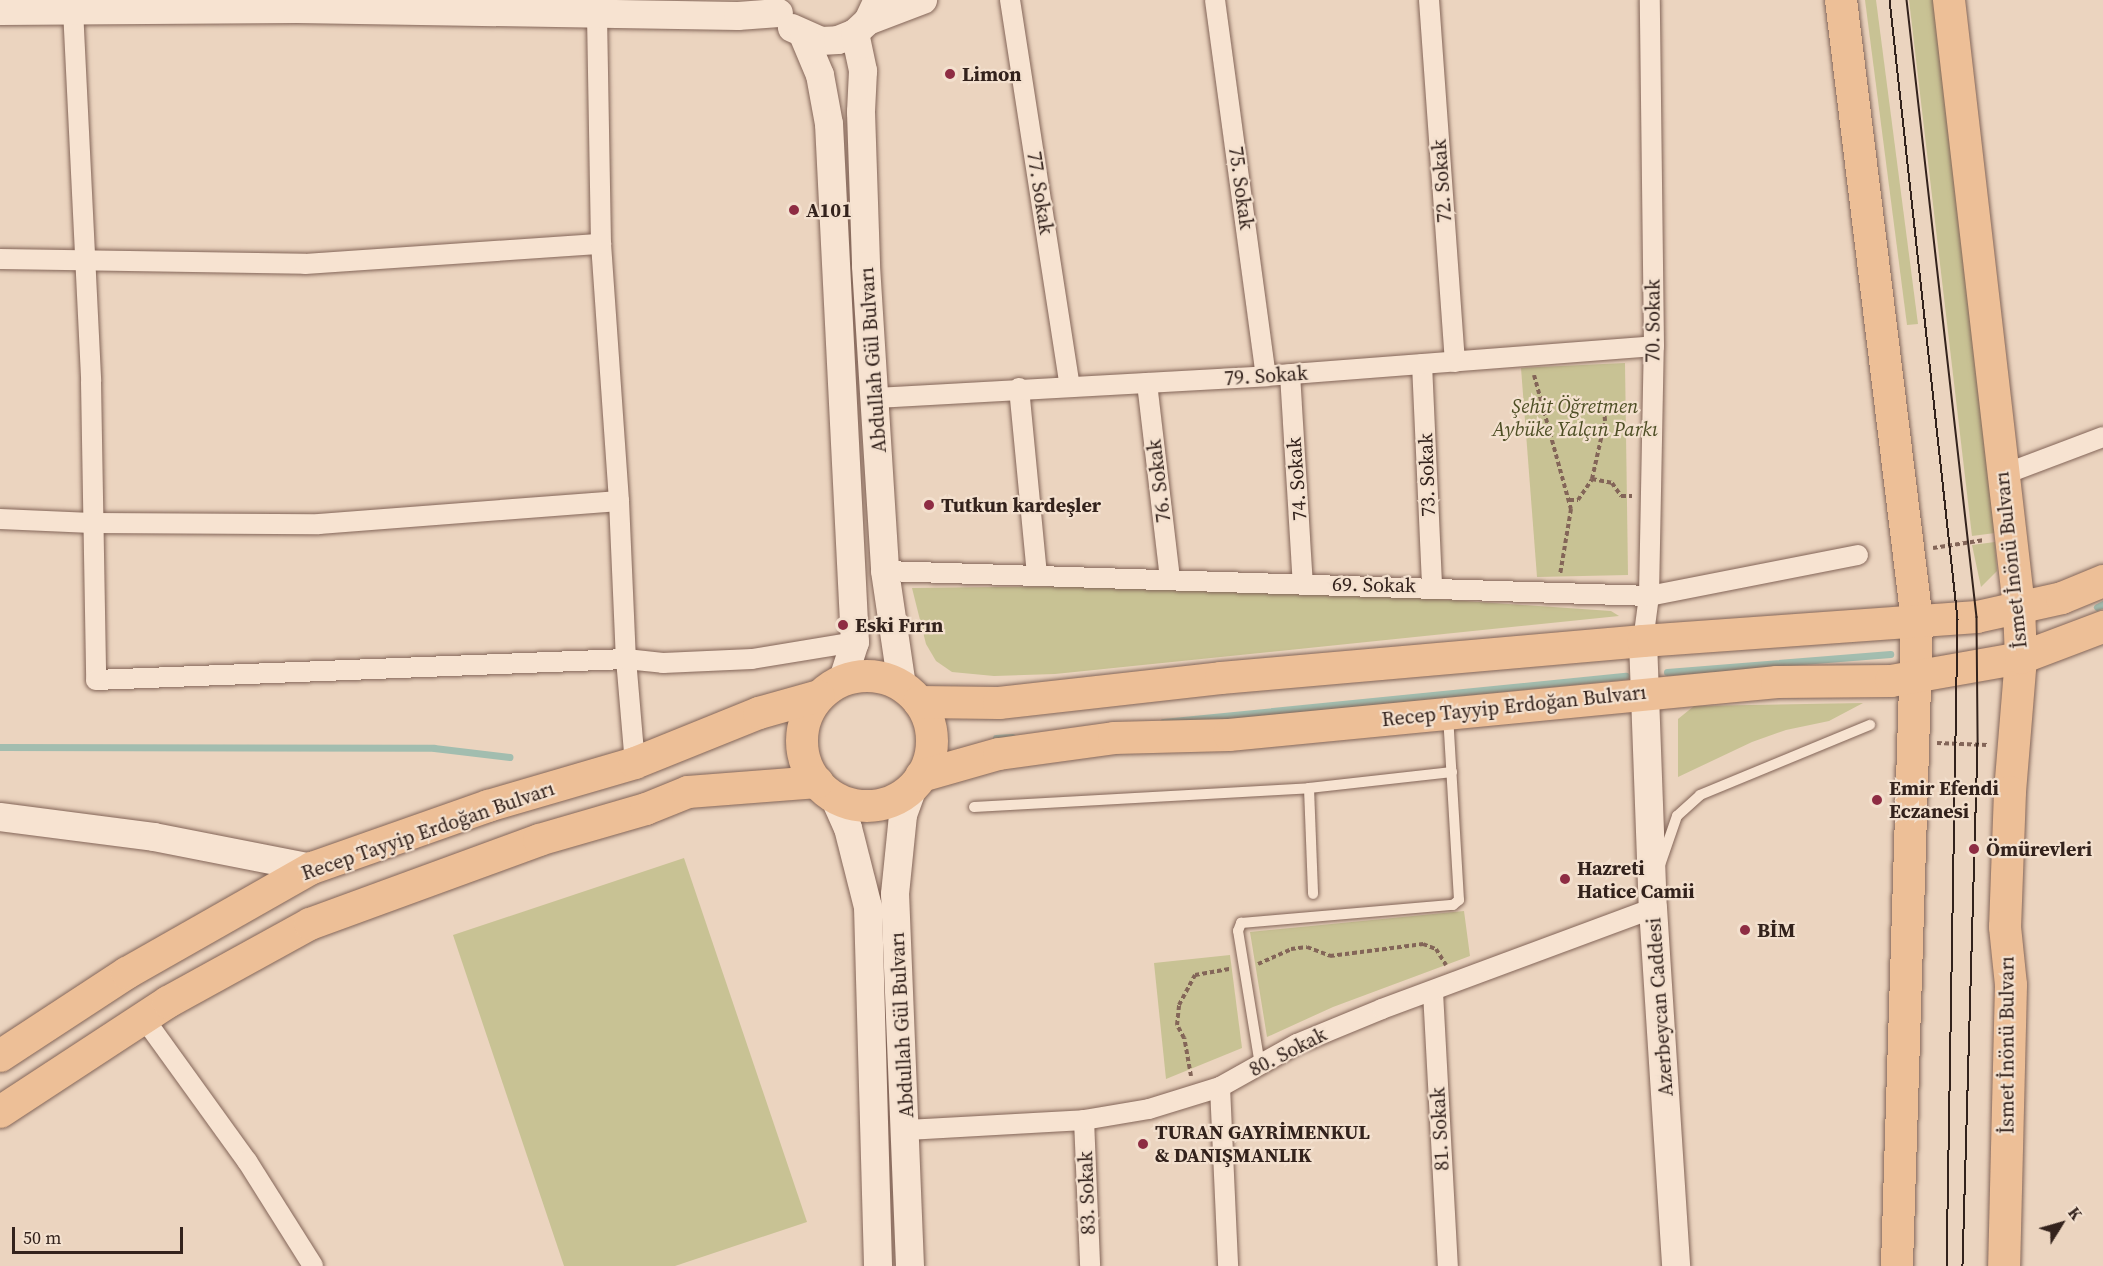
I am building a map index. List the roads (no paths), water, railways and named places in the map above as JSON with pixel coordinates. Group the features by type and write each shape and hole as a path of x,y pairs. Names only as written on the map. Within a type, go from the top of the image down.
{"main road":[{"path":"0,11 73,9 738,16 776,6 804,37 821,41 867,18 923,0"},
{"path":"1841,0 1913,571 1917,621 1897,1266"},
{"name":"İsmet İnönü Bulvarı","path":"1949,0 2002,476 2019,607 2021,658 2010,792 2005,927 2011,986 2004,1266"},
{"name":"Abdullah Gül Bulvarı","path":"867,18 861,112 866,266 877,398 885,571 911,694"},
{"name":"Abdullah Gül Bulvarı","path":"804,37 820,75 829,124 855,642 831,688"},
{"path":"911,694 932,736 930,757 917,781 876,805 848,803 826,790 806,764 802,735 810,708 831,688 873,676 911,694 999,703 1221,678 1643,641 1977,617 2062,598 2103,580"},
{"name":"Recep Tayyip Erdoğan Bulvarı","path":"917,781 999,754 1114,738 1229,735 1645,693 1914,677 2021,658 2103,627"},
{"name":"Azerbeycan Caddesi","path":"1643,641 1653,895 1676,1266"},
{"name":"Recep Tayyip Erdoğan Bulvarı","path":"0,1056 127,973 312,868 488,806 635,763 759,713 831,688"},
{"name":"Abdullah Gül Bulvarı","path":"910,1266 908,1130 895,894 903,815 917,781"},
{"path":"0,1112 143,1017 310,924 539,840 646,809 688,792 826,790"},
{"name":"Abdullah Gül Bulvarı","path":"826,790 848,828 868,908 872,1264"},
{"path":"0,817 154,837 312,868"}],"street":[{"name":"77. Sokak","path":"1010,0 1070,386"},
{"name":"75. Sokak","path":"1215,0 1266,376"},
{"name":"72. Sokak","path":"1429,0 1455,362"},
{"name":"70. Sokak","path":"1643,641 1649,596 1654,346 1650,0"},
{"path":"73,9 83,260 91,382 96,680 626,659 663,663 752,660 855,642"},
{"path":"597,13 601,244 619,501 626,659 635,763"},
{"path":"0,259 304,264 601,244"},
{"name":"79. Sokak","path":"877,398 1019,388 1266,376 1529,358 1654,346"},
{"name":"73. Sokak","path":"1422,364 1431,586"},
{"name":"74. Sokak","path":"1290,374 1303,584"},
{"name":"76. Sokak","path":"1147,382 1170,579"},
{"path":"1019,388 1037,574"},
{"path":"2002,476 2103,437"},
{"path":"0,519 92,524 319,524 619,501"},
{"name":"69. Sokak","path":"885,571 1431,586 1649,596 1858,555"},
{"name":"80. Sokak","path":"908,1130 1084,1120 1149,1109 1220,1087 1260,1065 1371,1013 1455,983 1653,895"},
{"name":"81. Sokak","path":"1433,992 1448,1266"},
{"path":"143,1017 247,1161 313,1266"},
{"path":"1220,1087 1228,1266"},
{"name":"83. Sokak","path":"1084,1120 1090,1266"}],"lane":[{"path":"1260,1065 1238,931 1242,923 1453,904 1459,900 1448,713"},
{"path":"1653,895 1677,816 1700,795 1870,725"},
{"path":"974,807 1309,788 1452,772"},
{"path":"1309,788 1313,894"}],"waterway":[{"path":"2097,607 2103,604"},
{"path":"1667,672 1890,654"},
{"path":"1163,722 1626,676"},
{"path":"996,738 1012,737"},
{"path":"0,747 434,748 509,757"}],"tram line":[{"path":"1890,0 1958,619 1947,1266"},
{"path":"1907,0 1977,617 1978,744 1963,1266"}],"place":[{"name":"Limon","path":"950,74"},
{"name":"A101","path":"794,210"},
{"name":"Tutkun kardeşler","path":"929,505"},
{"name":"Eski Fırın","path":"843,625"},
{"name":"Emir Efendi Eczanesi","path":"1877,800"},
{"name":"Ömürevleri","path":"1974,849"},
{"name":"Hazreti Hatice Camii","path":"1565,879"},
{"name":"BİM","path":"1745,930"},
{"name":"TURAN GAYRİMENKUL & DANIŞMANLIK","path":"1143,1144"}],"park label":[{"name":"Şehit Öğretmen Aybüke Yalçın Parkı","path":"1575,418"}]}
